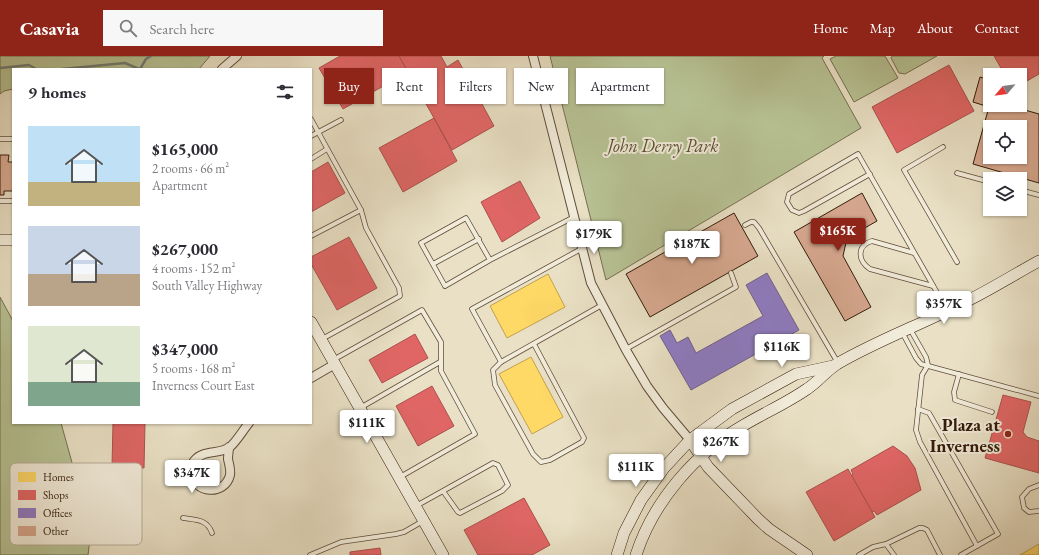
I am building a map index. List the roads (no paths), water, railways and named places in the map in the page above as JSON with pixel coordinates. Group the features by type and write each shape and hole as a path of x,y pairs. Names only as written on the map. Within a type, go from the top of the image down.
{"main road":[{"path":"0,240 12,240"},
{"path":"617,555 624,533 641,500 664,468 690,440 732,409 796,374 837,364 966,302 1039,260"},
{"path":"312,324 442,555"},
{"path":"636,555 642,537 659,507 678,481 701,456 742,425 807,389 837,364"},
{"path":"690,440 708,467 764,525 807,555"}],"street":[{"path":"223,68 237,56"},
{"path":"533,56 576,218 581,249 591,283 626,350 655,398 690,440"},
{"path":"312,377 334,362"},
{"path":"229,447 228,458 230,474 224,485 210,491 197,485 192,478 191,467 193,462 202,454 229,447 249,424"}],"lane":[{"path":"312,135 341,120"},
{"path":"312,121 361,210 366,228 399,288 400,296 322,339"},
{"path":"0,139 12,139"},
{"path":"943,147 904,170 957,262"},
{"path":"312,157 327,149"},
{"path":"870,174 799,213 792,210 787,202 789,194 858,154 870,174 947,311"},
{"path":"957,173 983,180"},
{"path":"1027,192 1039,195"},
{"path":"0,201 12,201"},
{"path":"312,235 361,210"},
{"path":"490,260 466,218 421,243 445,286 490,260 576,218"},
{"path":"745,225 754,222 759,228 837,364"},
{"path":"433,264 479,239"},
{"path":"914,253 872,241 863,246 860,259 864,265 870,269 933,286"},
{"path":"501,362 472,310 581,249"},
{"path":"626,350 736,287 731,273"},
{"path":"534,344 584,438 582,442 576,446 550,460 541,462 534,454 495,385 493,370 501,362 602,305"},
{"path":"334,362 422,310 440,342 441,371 475,434 399,477"},
{"path":"906,330 916,358 921,364 1039,396"},
{"path":"906,330 926,357 927,366 922,375 916,430 920,442 977,546"},
{"path":"360,408 440,362"},
{"path":"959,374 954,392 955,400 992,412"},
{"path":"918,409 929,413 998,534 961,555"},
{"path":"415,506 444,490 493,463 498,465 508,485 502,491 460,513 444,490"},
{"path":"1039,485 1029,489 1022,497 1024,508 1029,512 1039,511"},
{"path":"183,518 202,521 209,526 212,533"},
{"path":"310,555 340,542 404,532 424,521"},
{"path":"860,555 873,547 886,544 919,528 927,530 940,555"},
{"path":"886,544 894,555"}],"waterway":[{"path":"141,68 146,59 151,56"},
{"path":"72,68 125,63 137,68"},
{"path":"0,68 29,65 34,68"}],"place":[{"name":"Plaza at Inverness","path":"1008,434"}],"park label":[{"name":"John Derry Park","path":"663,145"}]}
